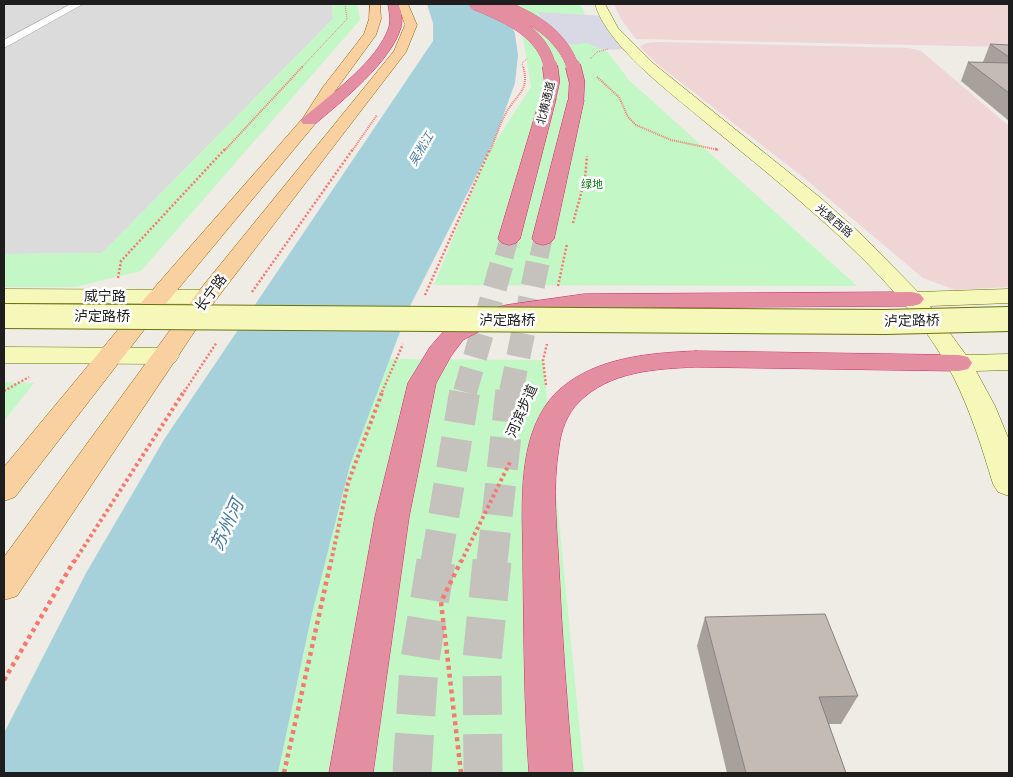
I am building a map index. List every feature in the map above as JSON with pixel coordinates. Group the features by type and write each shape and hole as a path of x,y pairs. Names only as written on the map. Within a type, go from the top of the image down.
{"highway":[{"path":"309,121 352,83 375,59 388,41 394,28 396,16 393,4"},
{"name":"北横通道","path":"475,4 520,25 542,48 552,74 552,87 509,239"},
{"name":"北横通道","path":"498,4 538,23 564,47 576,74 578,87 576,100 543,239"},
{"path":"351,773 392,517 422,383 439,353 454,335 482,320 515,310 584,301 912,299"},
{"path":"551,773 543,667 540,524 542,452 548,428 557,410 573,392 589,381 611,370 655,361 715,359 958,363"}],"main road":[{"path":"4,489 111,355 309,121 328,90 370,35 375,19 375,4"},
{"name":"长宁路","path":"4,585 206,297 400,52 411,25 403,4"},
{"name":"光复西路","path":"600,4 609,22 625,43 679,93 865,248 912,299 958,363 984,414 1009,484"},
{"name":"威宁路","path":"4,296 206,297"},
{"path":"912,299 1009,296"},
{"name":"泸定路桥","path":"4,316 875,322 1009,319"},
{"name":"泸定路桥","path":"4,331 888,337 1009,335"},
{"path":"4,354 166,356"},
{"path":"958,363 1009,362"}],"street":[{"path":"4,45 78,4"}],"path":[{"path":"118,281 121,262 347,19 345,4"},
{"path":"587,62 598,52 625,43"},
{"path":"596,77 620,98 625,105 625,112 630,120 662,138 712,150 753,154"},
{"path":"572,226 585,180 588,151"},
{"name":"河滨步道","path":"546,389 544,360 554,304 570,235"},
{"path":"4,391 36,373"},
{"name":"河滨步道","path":"461,773 441,602 516,452"}],"shaded area":[{"path":"4,4 332,4 333,19 102,253 4,254"},
{"path":"614,4 1009,4 1009,47 636,39 621,19"},
{"path":"538,12 606,16 631,49 603,50 587,43 570,45 551,40"},
{"path":"646,43 909,48 921,51 1009,126 1009,287 955,290 923,278 803,177 656,63 640,47"}],"green space":[{"path":"332,4 357,4 360,20 141,271 75,287 4,287 4,254 102,253 333,19"},
{"name":"绿地","path":"506,4 580,4 596,37 629,80 857,286 434,285 487,155 531,87 524,43 516,17"},
{"path":"389,359 543,360 584,773 278,773 311,618 350,465"},
{"path":"4,382 34,383 4,421"}],"water":[{"path":"427,4 497,4 510,21 515,34 518,55 515,83 494,141 409,308 350,465 311,618 278,773 4,773 4,733 86,573 165,438 433,41 433,23"}],"building":[{"path":"990,44 1009,45 1009,57"},
{"path":"968,62 1009,63 1009,93"},
{"path":"825,614 858,696 819,697 846,773 746,773 705,617"}],"tunnel":[{"path":"504,257 509,239"},
{"path":"539,257 543,239"},
{"path":"465,392 504,256"},
{"path":"511,392 539,256"},
{"path":"436,562 465,390"},
{"path":"492,562 511,390"},
{"path":"412,773 419,666 436,561"},
{"path":"483,773 482,660 492,561"}],"water label":[{"name":"吴淞江","path":"421,149"},
{"name":"苏州河","path":"227,525"}]}
